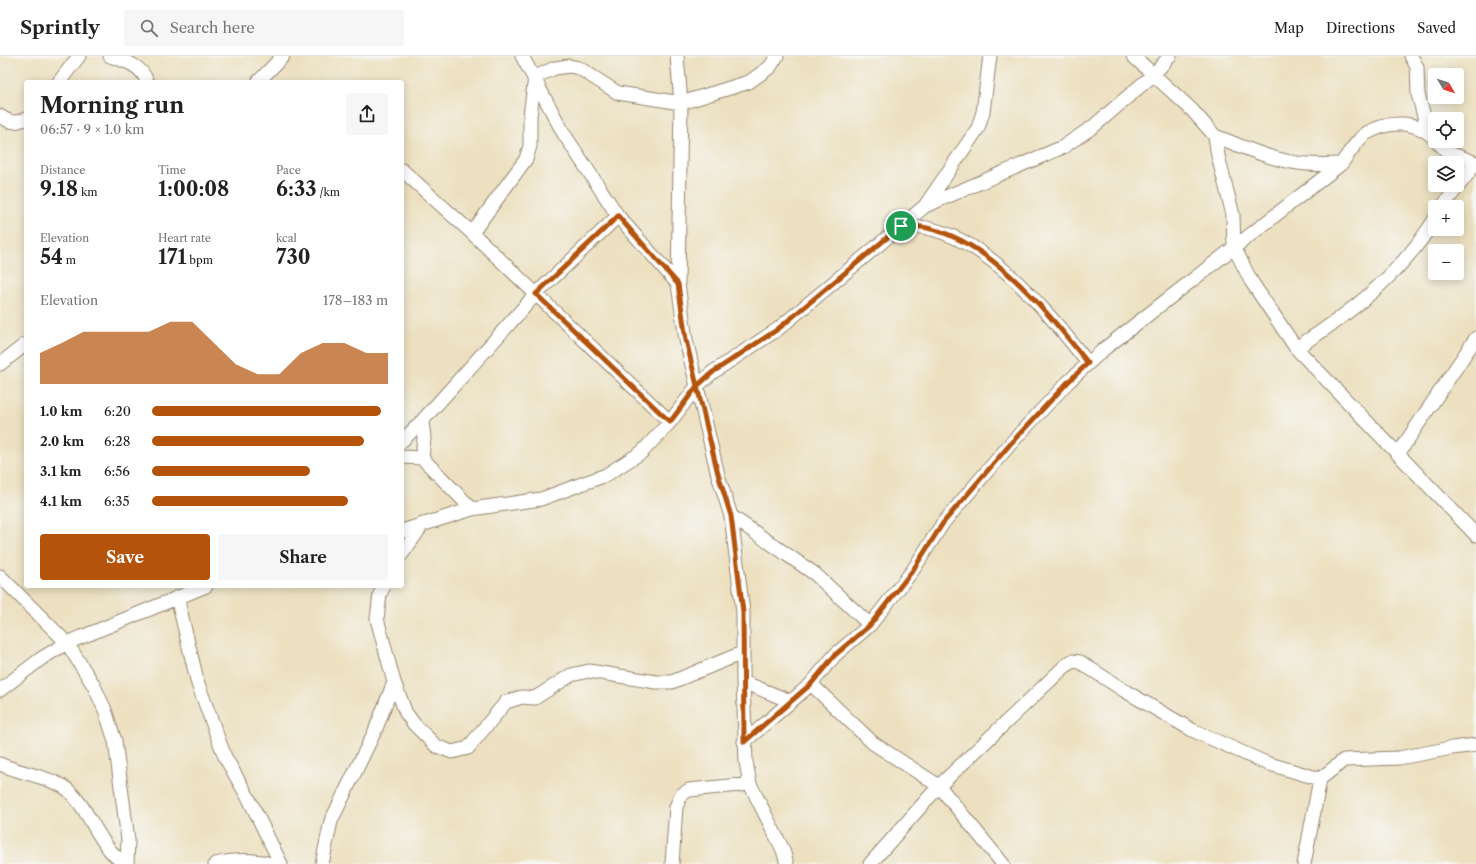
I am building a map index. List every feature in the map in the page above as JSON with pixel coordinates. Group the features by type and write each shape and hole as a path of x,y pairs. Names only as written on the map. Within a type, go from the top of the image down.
{"street":[{"path":"61,80 79,56"},
{"path":"110,56 125,61 141,70 146,80"},
{"path":"260,80 283,56"},
{"path":"522,56 535,77 564,134 618,216 678,284"},
{"path":"677,56 681,103 678,284 686,340 718,474 731,516 743,612 742,653 744,742 750,784 783,850 787,864"},
{"path":"535,77 556,68 569,66 579,68 618,93 681,103 749,82 770,67 777,56"},
{"path":"404,530 472,509 541,498 606,475 642,452 670,422 697,386 731,358 778,329 925,206 978,128 984,112 990,56"},
{"path":"1133,56 1191,109 1215,136 1264,155 1289,162 1307,164 1341,164"},
{"path":"925,206 1063,147 1094,126 1154,74 1170,56"},
{"path":"1411,56 1417,67 1419,99 1428,123"},
{"path":"472,233 526,160 530,146 530,116 535,77"},
{"path":"0,116 9,122 17,123 24,120"},
{"path":"744,742 811,684 835,655 870,625 913,570 943,523 1012,442 1068,382 1088,363 1341,164 1366,133 1386,126 1408,123 1428,134"},
{"path":"1215,136 1218,156 1233,215 1235,228 1234,247 1251,280 1296,348 1476,535"},
{"path":"1443,148 1447,152 1476,163 1447,200"},
{"path":"404,172 472,233 670,422"},
{"path":"404,439 536,294 618,216"},
{"path":"901,226 918,225 935,230 959,238 978,249 1004,271 1052,318 1088,363"},
{"path":"1296,348 1332,325 1372,294 1401,264 1428,230"},
{"path":"1398,454 1476,338"},
{"path":"0,364 24,346"},
{"path":"422,421 424,438 422,458"},
{"path":"404,456 422,458 472,509"},
{"path":"731,516 815,574 870,625"},
{"path":"404,551 423,524"},
{"path":"0,576 67,643 102,704 115,741 128,840 125,864"},
{"path":"0,690 42,658 67,643 201,588"},
{"path":"383,588 380,594 377,619 394,682 406,713 414,724 436,746 452,752 468,748 506,702 522,697 535,698 572,675 590,671 656,682 672,682 742,653"},
{"path":"177,597 198,684 225,757 249,799 281,864"},
{"path":"870,864 939,786 1072,661 1080,662 1125,692 1192,730 1266,763 1320,779"},
{"path":"322,864 331,822 375,731 394,682"},
{"path":"743,682 790,702"},
{"path":"811,684 873,743 939,786 1003,864"},
{"path":"1304,864 1320,779 1344,760 1399,758 1476,745"},
{"path":"0,764 16,771 63,786 71,793 109,849 125,864"},
{"path":"672,864 676,807 681,795 689,790 750,784"},
{"path":"215,864 232,860 256,860 272,864"}],"route":[{"path":"901,226 778,329 731,358 713,372 697,386 670,422 536,294 618,216 678,284 686,340 697,386 718,474 731,516 743,612 742,653 744,742 811,684 835,655 870,625 913,570 943,523 1012,442 1068,382 1088,363 1052,318 1004,271 978,249 959,238 935,230 918,225 901,226"}]}
